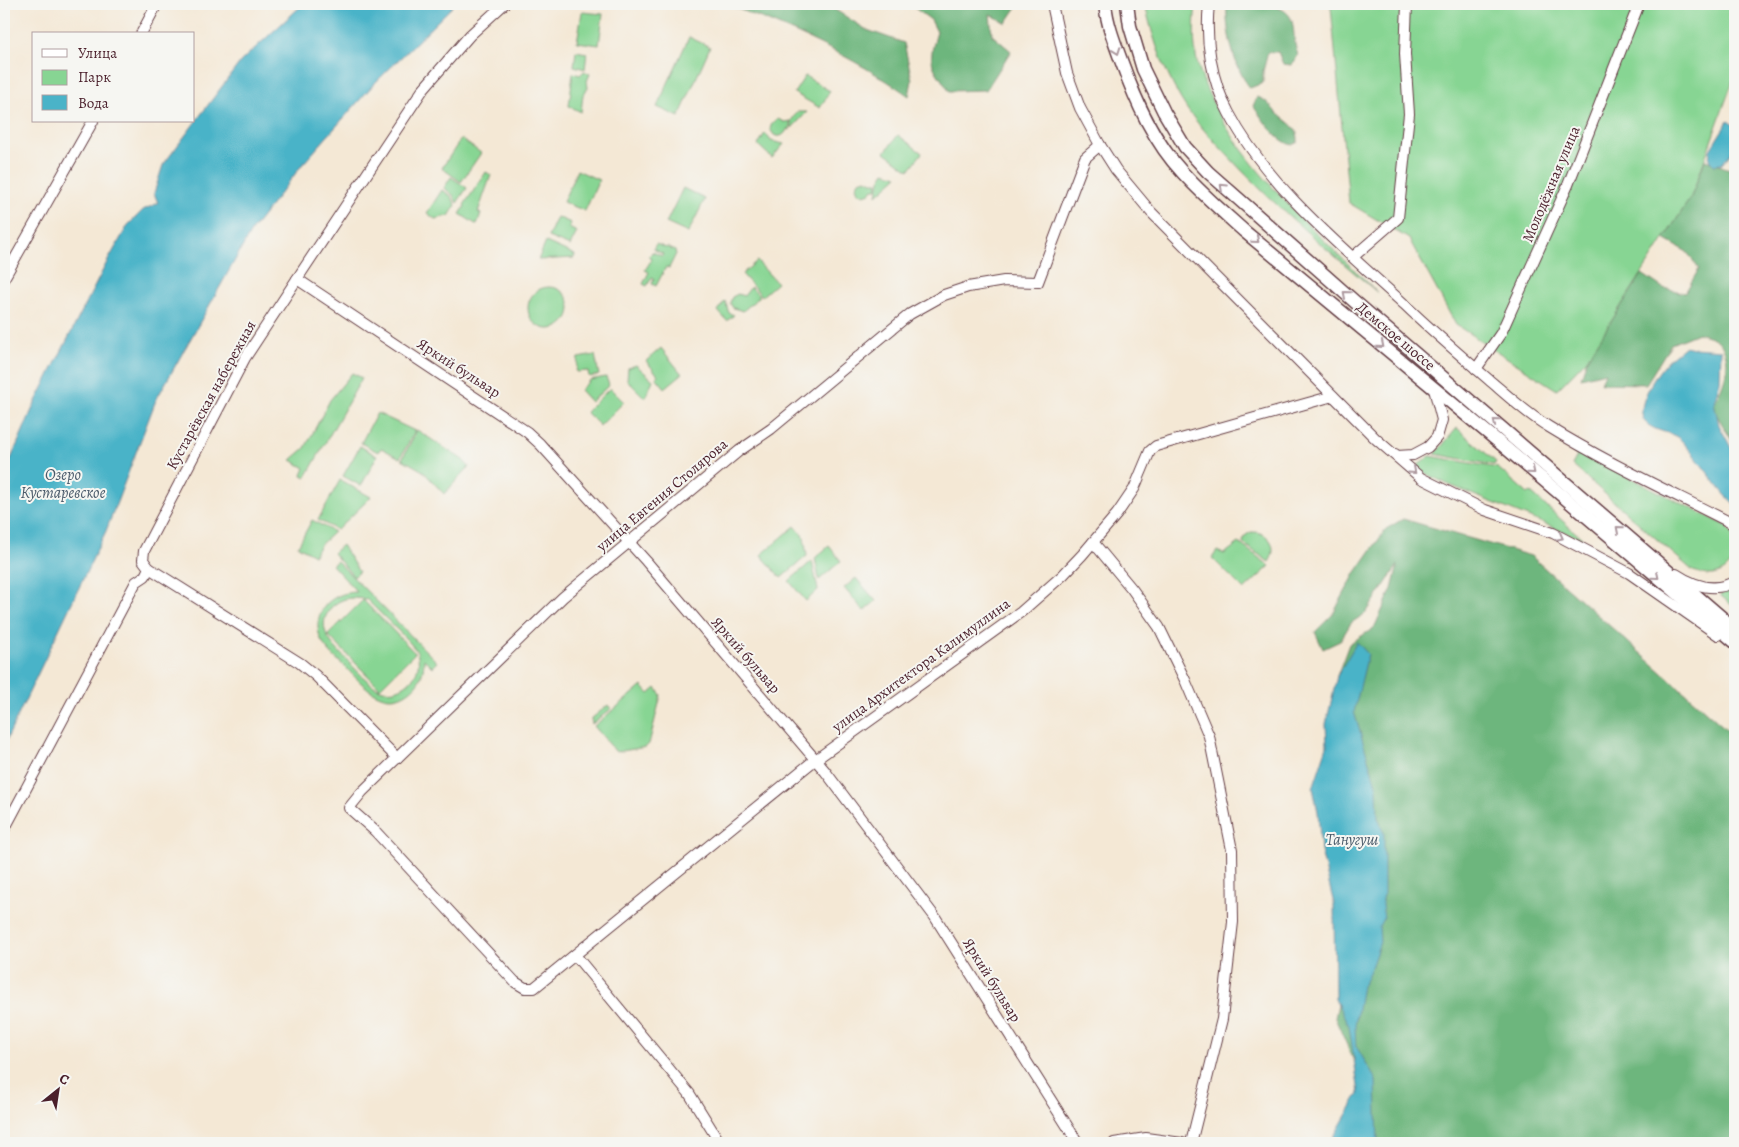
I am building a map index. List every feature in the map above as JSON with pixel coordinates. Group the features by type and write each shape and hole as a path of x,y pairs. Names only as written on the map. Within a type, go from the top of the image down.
{"main road":[{"name":"Демское шоссе","path":"1105,4 1111,34 1128,81 1142,112 1159,141 1182,172 1244,231 1735,642"},
{"name":"Демское шоссе","path":"1127,4 1130,26 1143,69 1164,112 1185,147 1208,172 1232,195 1735,629"}],"street":[{"path":"143,32 157,4"},
{"name":"Кустарёвская набережная","path":"150,568 143,560 144,551 245,358 428,84 475,30 504,4"},
{"path":"1052,4 1067,73 1080,108 1116,170 1150,212 1376,439 1421,478 1485,510 1553,533 1629,574 1735,647"},
{"path":"1209,4 1209,52 1217,86 1228,112 1245,141 1268,172 1298,204 1476,369 1548,427 1733,525"},
{"path":"1353,257 1398,218 1409,114 1405,54 1408,4"},
{"name":"Молодёжная улица","path":"1476,369 1501,333 1568,186 1639,4"},
{"path":"4,278 92,122"},
{"name":"улица Евгения Столярова","path":"525,988 515,982 374,831 349,808 362,792 562,599 742,448 771,429 910,314 938,298 968,287 1004,281 1038,282 1085,158 1100,145"},
{"name":"Яркий бульвар","path":"297,279 527,432 629,542 815,759 935,917 1078,1143"},
{"path":"1376,439 1397,456 1413,455 1428,447 1437,437 1442,420 1434,389"},
{"name":"улица Архитектора Калимуллина","path":"525,988 536,987 815,759 1021,612 1063,575 1126,503 1138,482 1150,451 1156,446 1333,396"},
{"path":"1093,542 1132,589 1159,627 1185,680 1209,736 1232,850 1233,922 1222,1019 1191,1143"},
{"path":"1643,550 1681,577 1697,584 1715,589 1735,581"},
{"path":"4,830 136,582 145,576 150,568 300,663 316,676 397,758"},
{"path":"576,955 689,1093 720,1143"},
{"path":"1114,1143 1146,1138 1182,1143"}],"green space":[{"path":"725,4 826,4 867,30 904,43 912,80 909,96 866,68 820,44"},
{"path":"909,4 1019,4 1006,23 990,14 992,35 1011,51 986,90 949,91 932,63 932,51 937,32 931,20"},
{"path":"1145,4 1196,4 1194,32 1197,61 1209,94 1226,126 1272,187 1378,293 1265,193 1229,157 1189,112 1168,74 1152,32"},
{"path":"1227,4 1274,6 1288,14 1292,21 1298,55 1291,65 1283,64 1278,52 1268,52 1263,71 1263,83 1250,88 1244,80 1235,59 1229,36"},
{"path":"1329,4 1735,4 1735,75 1691,197 1587,359 1557,390 1456,325 1409,239 1349,203 1331,7"},
{"path":"582,12 603,14 599,45 577,42"},
{"path":"689,37 710,47 679,117 657,107"},
{"path":"576,51 587,53 585,69 574,66"},
{"path":"584,71 590,74 587,81 588,88 583,95 581,112 569,106 573,73 580,75"},
{"path":"805,76 830,91 820,108 794,93"},
{"path":"1257,97 1267,102 1295,129 1298,142 1292,145 1280,139 1253,106"},
{"path":"797,112 807,112 792,128 791,121"},
{"path":"778,119 784,122 790,121 790,130 787,129 780,136 774,135 770,129 772,123"},
{"path":"765,133 771,141 784,144 772,158 758,145"},
{"path":"898,135 922,153 909,170 885,152"},
{"path":"461,139 481,153 461,182 442,168"},
{"path":"1705,160 1735,171 1735,446 1712,407 1720,392 1727,366 1724,349 1712,337 1698,333 1671,344 1646,384 1601,383 1605,372 1581,378 1587,359 1642,274 1663,288 1685,293 1699,269 1687,252 1664,239 1691,197"},
{"path":"577,170 599,180 585,211 563,202"},
{"path":"486,172 491,175 478,212 481,214 477,225 460,214"},
{"path":"885,172 898,176 877,195 880,180"},
{"path":"451,177 467,188 457,203 453,195 444,188"},
{"path":"866,179 878,182 877,189 873,189 870,193 864,195 858,192 856,187 859,181"},
{"path":"683,188 705,199 688,233 666,223"},
{"path":"442,190 451,196 456,205 449,216 435,219 427,213"},
{"path":"557,217 571,223 569,228 577,232 570,246 548,237"},
{"path":"546,242 575,255 574,258 538,260"},
{"path":"656,244 675,251 676,254 669,268 666,267 656,286 652,284 654,278 652,277 647,286 643,284 649,272 645,270 652,259 649,257 652,252 662,256 663,254 653,249"},
{"path":"757,261 777,283 762,296 742,274"},
{"path":"549,287 564,293 570,308 564,323 549,329 534,323 528,308 534,293"},
{"path":"751,287 760,296 743,311 733,308 730,303 732,297 738,294 744,296"},
{"path":"725,301 729,313 734,315 727,321 718,311"},
{"path":"661,348 682,374 665,388 656,377 658,375 646,361"},
{"path":"595,355 599,375 589,377 588,371 576,372 578,358"},
{"path":"636,365 653,380 645,398 627,380 628,368"},
{"path":"352,373 362,378 306,477 302,475 305,468 291,460 305,448 330,400"},
{"path":"606,377 609,385 591,402 580,390 590,380"},
{"path":"610,388 624,402 600,426 586,412"},
{"path":"377,413 415,431 400,458 381,448 378,452 361,443"},
{"path":"1457,428 1496,462 1494,465 1435,454"},
{"path":"417,430 463,460 469,467 444,494 423,471 402,459"},
{"path":"360,446 377,456 361,486 343,476"},
{"path":"1569,447 1727,526 1734,536 1736,547 1730,565 1715,575 1706,575 1693,571 1572,465 1577,456"},
{"path":"1430,456 1498,468 1528,494 1530,492 1584,540 1447,484 1423,472 1417,466"},
{"path":"340,480 371,497 337,530 318,520"},
{"path":"1403,519 1531,556 1735,737 1735,1143 1369,1143 1361,1077 1335,1018 1357,915 1337,676 1349,644 1374,628 1392,589 1398,565 1366,613 1351,623 1340,641 1323,649 1315,632 1333,614 1356,572 1386,529"},
{"path":"312,520 334,532 320,545 314,555 298,546"},
{"path":"795,526 804,537 807,556 781,578 761,555"},
{"path":"1251,532 1263,534 1270,541 1273,551 1269,562 1244,544 1243,541 1246,535"},
{"path":"1239,543 1270,566 1244,590 1212,558 1217,551 1224,554"},
{"path":"342,545 359,572 354,577 333,553"},
{"path":"829,546 841,561 819,580 815,558"},
{"path":"337,561 437,662 432,667 424,659 420,680 411,690 401,696 392,698 376,694 360,682 333,656 322,642 318,623 324,607 338,596 357,592 332,565","holes":["346,599 366,599 402,634 417,652 417,671 405,686 388,691 379,689 370,683 337,650 328,638 324,624 330,609 335,604"]},
{"path":"812,561 818,590 806,601 789,581"},
{"path":"856,578 876,601 864,611 844,588"},
{"path":"1735,587 1735,608 1720,595"},
{"path":"363,600 415,653 380,688 328,635"},
{"path":"642,686 649,694 656,688 661,695 649,744 646,747 616,752 594,726"},
{"path":"608,705 611,709 592,724 591,719"}],"water":[{"name":"Озеро Кустаревское","path":"303,4 455,4 373,85 302,165 252,230 156,400 106,531 4,745 4,475 34,405 128,225 143,210 158,203 154,193 163,165 241,61"},
{"path":"1728,121 1735,126 1735,148 1722,164 1714,165 1709,160 1710,150"},
{"path":"1685,346 1721,350 1720,382 1714,402 1719,425 1735,455 1735,506 1682,441 1674,435 1649,426 1642,416 1644,400 1656,376 1669,359"},
{"name":"Танугуш","path":"1357,642 1368,654 1354,712 1377,788 1378,818 1384,833 1384,894 1382,905 1384,917 1379,926 1380,942 1367,978 1362,986 1355,1026 1356,1046 1376,1080 1378,1143 1330,1143 1359,1093 1349,1026 1335,999 1334,904 1321,851 1318,812 1313,788 1327,746 1326,724 1337,676"}]}
